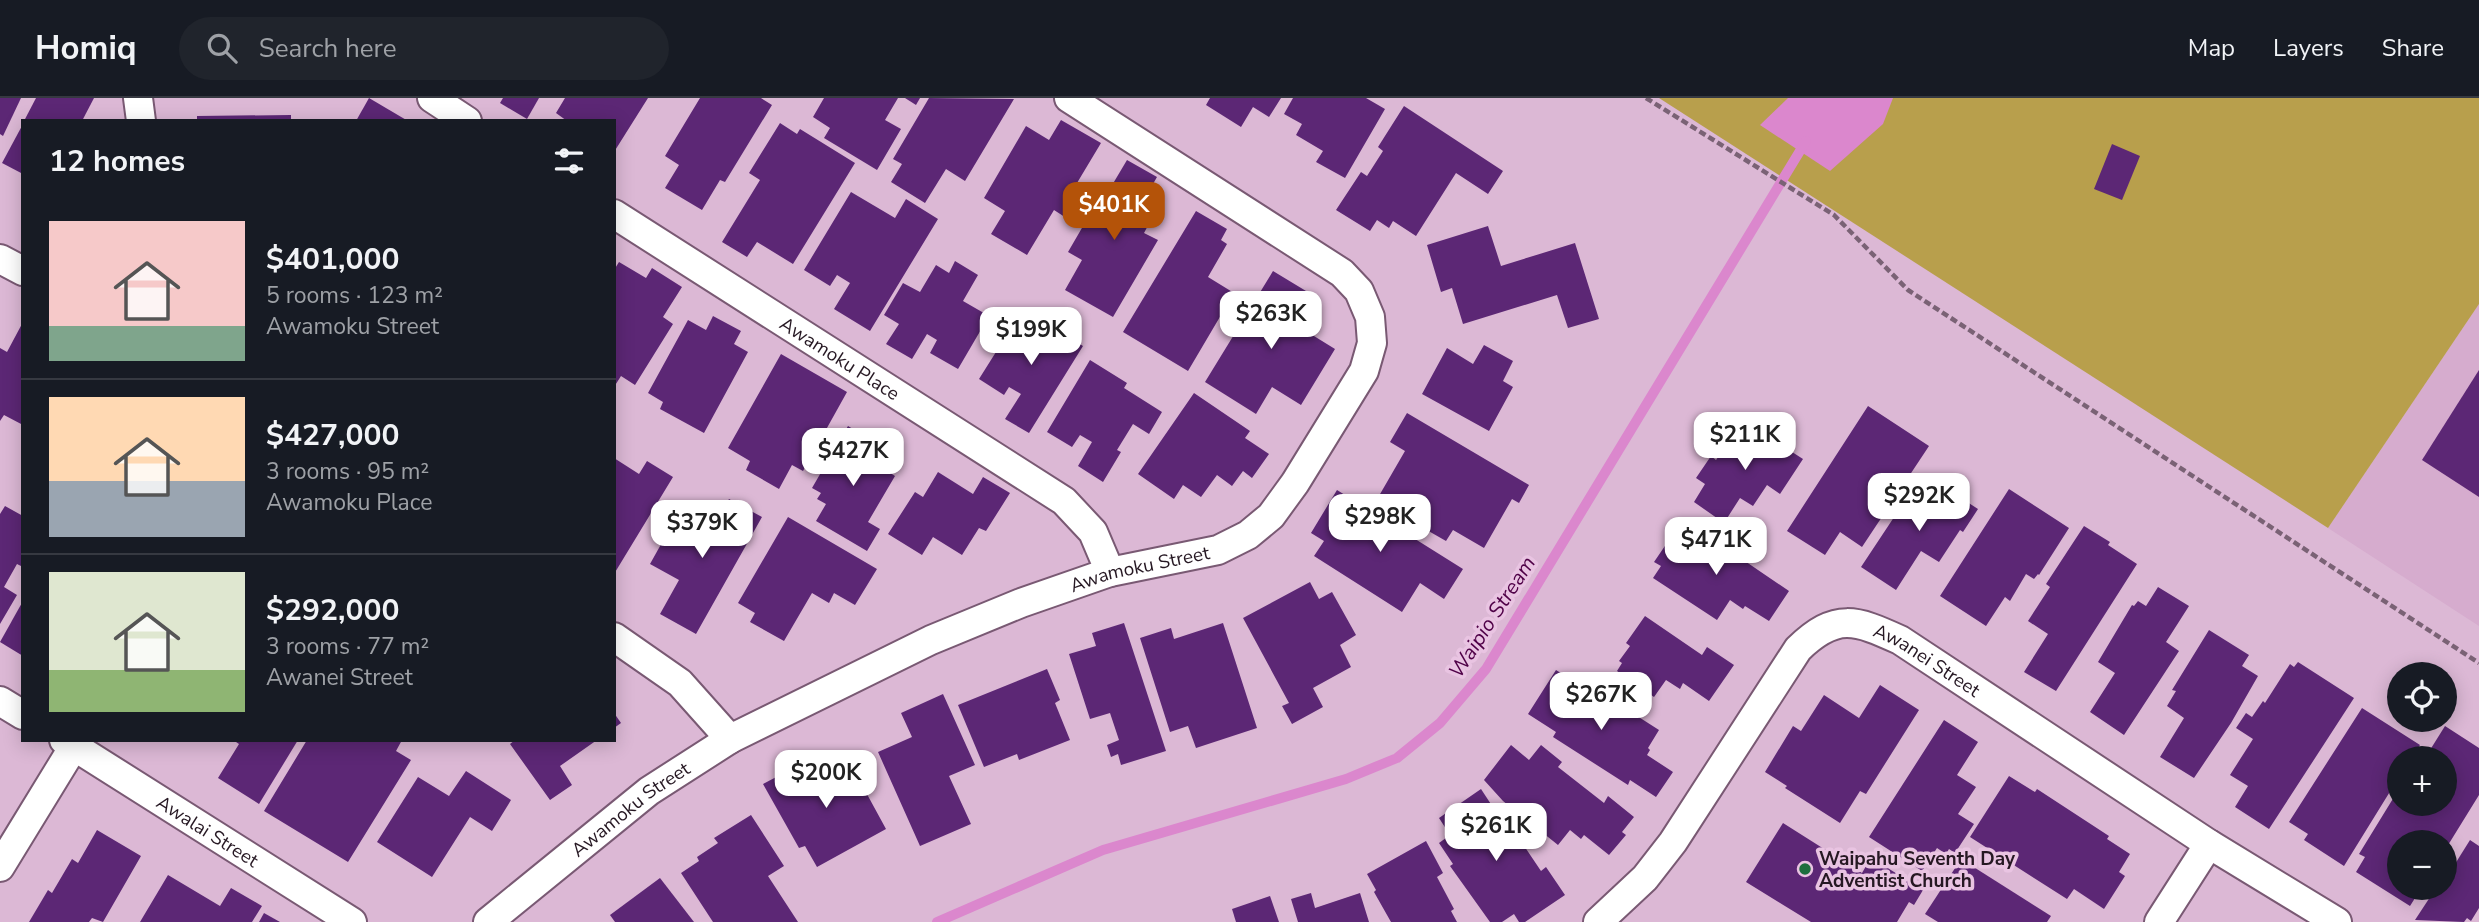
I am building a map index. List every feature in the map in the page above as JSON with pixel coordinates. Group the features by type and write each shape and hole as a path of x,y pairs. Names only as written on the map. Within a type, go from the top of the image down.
{"street":[{"path":"138,98 141,119"},
{"path":"432,98 464,119"},
{"name":"Awamoku Street","path":"488,922 649,791 730,739 931,640 1021,603 1110,572 1218,550 1248,535 1271,516 1295,483 1364,371 1372,343 1370,317 1360,291 1342,273 1069,98"},
{"name":"Awamoku Place","path":"616,215 1064,501 1094,532 1110,572"},
{"path":"0,259 21,270"},
{"name":"Awanei Street","path":"1598,922 1645,878 1673,842 1798,649 1815,632 1842,622 1870,626 1900,640 2209,844 2337,922"},
{"path":"616,638 680,682 730,739"},
{"path":"0,701 21,714"},
{"path":"0,867 69,743"},
{"name":"Awalai Street","path":"69,743 352,922"},
{"path":"2159,922 2209,844"}],"path":[{"path":"1646,98 1834,215 1908,290 2479,663"}],"shaded area":[{"path":"1659,98 2479,98 2479,304 2328,528"},
{"path":"1788,98 1893,98 1883,124 1830,171 1760,125"},
{"path":"2479,304 2479,626 2328,528"}],"building":[{"path":"0,98 21,98 3,136 0,134"},
{"path":"36,98 94,98 83,119 25,119"},
{"path":"369,98 405,119 357,119"},
{"path":"503,98 539,98 527,119 500,103"},
{"path":"565,98 648,98 616,149 616,119 564,119 556,113"},
{"path":"700,98 761,98 772,105 725,182 720,180 702,210 665,188 679,165 665,156"},
{"path":"824,98 898,98 885,120 901,129 877,170 824,138 830,128 813,117"},
{"path":"905,98 920,98 916,105"},
{"path":"929,98 1014,99 965,181 946,169 925,203 891,182 902,164 893,159"},
{"path":"1210,98 1281,98 1269,117 1253,107 1241,127 1206,105"},
{"path":"1293,98 1366,98 1385,109 1345,178 1316,162 1323,151 1296,135 1302,124 1284,114"},
{"path":"1404,106 1503,171 1488,194 1456,173 1416,236 1393,221 1389,228 1377,220 1370,231 1336,210 1361,172 1367,176 1383,151 1378,147"},
{"path":"291,115 291,119 197,119 197,116"},
{"path":"1061,120 1101,143 1077,183 1089,191 1071,221 1054,210 1027,255 991,234 1005,211 984,198 1026,126 1049,140"},
{"path":"780,123 797,134 800,129 855,163 793,264 757,242 747,257 722,242 760,180 749,173"},
{"path":"21,128 21,173 2,163"},
{"path":"2112,144 2140,156 2122,200 2094,189"},
{"path":"1127,160 1157,177 1138,210 1152,218 1144,233 1158,240 1113,317 1065,290 1082,260 1068,252 1104,190 1108,192"},
{"path":"851,192 895,218 906,199 938,219 870,331 834,309 850,283 837,275 830,286 804,270"},
{"path":"1196,211 1227,229 1221,240 1227,244 1208,277 1234,293 1188,371 1123,332"},
{"path":"1488,226 1501,266 1575,243 1599,319 1568,328 1557,295 1463,324 1452,288 1441,292 1427,245"},
{"path":"955,261 978,275 963,301 989,316 958,369 930,353 937,340 927,334 912,359 886,344 899,324 884,315 903,283 920,292 936,265 949,273"},
{"path":"619,262 646,278 652,268 682,287 663,317 673,324 635,385 621,376 616,384 616,267"},
{"path":"1273,271 1306,291 1288,320 1335,349 1301,405 1272,387 1256,414 1205,382"},
{"path":"1023,309 1083,346 1029,433 1005,419 1021,394 1009,387 1004,395 979,379"},
{"path":"713,316 741,331 734,344 748,352 704,433 660,409 663,402 648,393 688,320 706,330"},
{"path":"21,326 21,424 4,415 0,421 0,348 7,352"},
{"path":"1484,345 1513,361 1503,381 1513,387 1489,431 1422,394 1447,348 1473,364"},
{"path":"781,354 847,392 803,471 792,465 779,489 746,470 750,461 728,448"},
{"path":"1090,360 1127,383 1124,388 1162,412 1149,434 1133,424 1117,450 1121,452 1103,482 1078,466 1092,442 1080,435 1072,447 1047,432"},
{"path":"2479,370 2479,497 2422,460"},
{"path":"1194,393 1250,431 1245,438 1269,454 1252,478 1243,471 1232,486 1217,475 1201,497 1183,485 1174,499 1138,474"},
{"path":"1868,406 1929,446 1862,547 1840,532 1825,555 1787,531"},
{"path":"1407,413 1529,485 1519,503 1512,499 1484,548 1453,530 1446,541 1376,501 1405,451 1390,442"},
{"path":"1744,421 1803,459 1780,494 1767,485 1753,506 1740,498 1724,523 1694,502 1705,484 1696,478 1711,456 1716,460"},
{"path":"848,426 884,448 875,463 895,476 868,522 880,529 867,551 816,521 826,504 817,499 821,493 812,488"},
{"path":"616,459 639,474 647,461 673,477 616,571"},
{"path":"938,472 973,494 983,477 1010,493 986,531 979,528 962,555 933,537 922,555 888,534 915,492 923,497"},
{"path":"1916,484 1936,497 1945,484 1963,495 1961,498 1978,509 1939,562 1921,551 1896,590 1861,567"},
{"path":"2009,489 2069,528 2039,575 2034,579 2026,574 2010,601 2005,597 1986,626 1940,596"},
{"path":"1337,490 1463,569 1444,599 1420,583 1402,612 1314,556 1324,541 1311,533"},
{"path":"729,499 762,517 696,634 660,614 679,580 650,564 683,505 715,524"},
{"path":"5,506 21,515 21,566 17,564 4,587 17,595 0,624 0,514"},
{"path":"788,517 877,569 855,605 834,593 829,603 812,593 784,641 750,622 755,613 738,603"},
{"path":"1692,525 1789,591 1769,621 1730,600 1717,620 1653,578 1661,566 1654,562 1669,540 1678,546"},
{"path":"2084,526 2110,542 2108,545 2137,564 2056,691 2024,672 2048,634 2028,621 2050,587 2046,584"},
{"path":"1310,582 1319,599 1332,592 1356,635 1340,645 1351,667 1313,688 1323,707 1292,724 1282,706 1289,703 1243,618"},
{"path":"2158,587 2189,606 2166,642 2179,651 2124,735 2090,712 2115,673 2098,662 2132,605 2138,601 2146,606"},
{"path":"21,605 21,655 0,642"},
{"path":"1645,616 1702,655 1707,647 1734,665 1709,701 1683,683 1680,689 1666,680 1654,697 1617,671 1622,663 1619,661 1630,646 1626,643"},
{"path":"1124,623 1166,751 1121,765 1118,754 1111,757 1107,745 1119,740 1110,713 1090,719 1069,654 1096,646 1092,633"},
{"path":"1223,623 1257,728 1196,748 1188,726 1170,732 1140,638 1171,628 1174,639"},
{"path":"2209,630 2249,655 2242,666 2258,676 2231,723 2194,778 2160,757 2184,718 2167,706 2176,691 2172,690"},
{"path":"2298,662 2354,698 2269,829 2235,807 2248,786 2230,775 2253,739 2236,728 2246,713 2252,717 2263,701 2265,703 2290,664 2294,667"},
{"path":"1047,669 1060,700 1055,703 1070,740 1019,760 1017,754 984,767 958,705"},
{"path":"1556,670 1589,691 1592,689 1609,698 1659,730 1648,748 1650,750 1647,755 1673,772 1656,797 1630,780 1628,785 1553,737 1556,732 1528,714"},
{"path":"1880,685 1919,710 1866,794 1860,791 1840,823 1765,772 1793,726 1801,731 1824,695 1859,718"},
{"path":"943,694 975,765 949,776 971,824 920,846 878,752 912,737 901,713"},
{"path":"2362,708 2387,724 2387,732 2400,732 2420,745 2387,746 2387,796 2344,866 2304,840 2308,834 2289,822"},
{"path":"1944,720 1978,742 1957,775 1976,787 1958,814 1974,824 1955,853 1949,849 1946,854 1937,848 1922,871 1869,837"},
{"path":"2441,732 2454,732 2479,748 2479,795 2457,831 2387,830 2387,892 2356,872 2365,857 2359,854 2387,808 2387,816 2457,816 2457,746 2432,746"},
{"path":"236,742 297,742 259,804 218,778 239,744"},
{"path":"306,742 401,742 396,751 411,760 348,862 264,811"},
{"path":"594,742 560,766 572,785 550,800 510,744"},
{"path":"1511,745 1529,760 1541,745 1562,762 1558,767 1604,803 1608,796 1634,817 1622,832 1626,835 1609,855 1584,835 1581,839 1570,830 1558,845 1503,801 1484,780"},
{"path":"844,752 886,829 817,867 805,846 799,848 763,784 799,765 813,790 831,780 822,764"},
{"path":"466,771 511,800 492,831 470,817 432,877 377,842 418,777 449,796"},
{"path":"2009,776 2035,792 2037,789 2109,836 2107,839 2130,854 2119,872 2125,876 2104,909 2074,889 2067,899 1970,837"},
{"path":"1481,789 1502,821 1506,819 1541,871 1546,867 1565,895 1525,922 1519,922 1514,914 1502,922 1490,922 1450,866 1453,864 1439,843 1450,835 1439,818"},
{"path":"751,815 784,866 768,876 798,922 713,922 681,873 699,861 697,857 718,843 714,838"},
{"name":"Waipahu Seventh Day Adventist Church","path":"1783,823 1862,873 1869,861 1875,865 1878,862 1923,890 1914,905 1909,902 1897,922 1811,922 1746,882"},
{"path":"97,830 141,856 103,922 92,918 89,922 29,922 48,890 52,893 72,859 78,863"},
{"path":"2470,840 2479,846 2479,908 2471,921 2467,918 2464,922 2415,920 2428,900 2457,900 2457,861"},
{"path":"1426,841 1443,873 1437,877 1454,909 1451,911 1457,922 1391,922 1367,874"},
{"path":"1961,859 2051,916 2047,922 1938,922 1925,914"},
{"path":"168,875 220,906 231,888 262,906 252,922 140,922"},
{"path":"660,878 694,922 615,922 610,915"},
{"path":"1311,893 1315,908 1360,893 1369,922 1298,922 1291,899"},
{"path":"1270,896 1279,922 1236,922 1232,909"},
{"path":"2400,900 2414,900 2410,906"},
{"path":"264,913 280,922 259,922"}],"waterway":[{"name":"Waipio Stream","path":"937,922 1103,850 1346,779 1397,758 1440,723 1486,669 1806,141"}],"place":[{"name":"Waipahu Seventh Day Adventist Church","path":"1805,869"}]}
